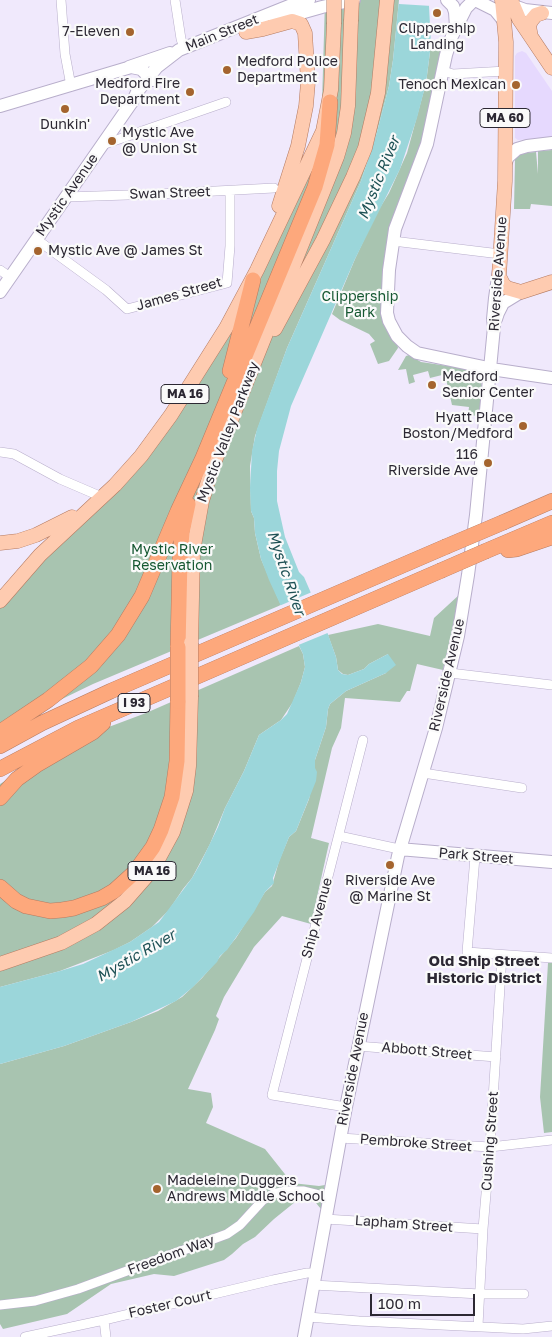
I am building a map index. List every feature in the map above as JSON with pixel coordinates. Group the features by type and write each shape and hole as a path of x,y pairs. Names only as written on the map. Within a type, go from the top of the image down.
{"highway":[{"path":"0,732 71,683 91,666 118,635 142,596 202,460 317,180 327,145 330,102"},
{"path":"216,426 253,280"},
{"path":"0,887 8,895 26,906 50,911 88,904 114,890 135,872 153,847 172,797 177,761 184,698 185,645 180,558 182,532 192,489 202,460"},
{"path":"525,513 552,493"},
{"name":"I 93","path":"0,746 88,701 552,501"},
{"name":"I 93","path":"0,769 56,739 122,708 552,523"},
{"path":"494,549 517,549 552,537"},
{"path":"0,798 17,779 93,732 122,708"}],"main road":[{"path":"306,0 312,6 328,3"},
{"name":"Main Street","path":"149,81 159,65 182,49 306,0"},
{"name":"Main Street","path":"149,81 188,56 281,18 328,3 353,0"},
{"name":"Mystic Valley Parkway","path":"185,645 199,511 210,473 340,147 348,106 353,0"},
{"path":"251,371 290,304 323,240 353,178 365,148 378,94 387,0"},
{"path":"447,0 452,4 455,12 455,30"},
{"path":"504,21 496,10 474,0 466,8 455,30 442,71 427,144 398,218 393,241 386,307 389,321 397,336 417,353 552,378"},
{"path":"505,2 547,13"},
{"path":"505,2 552,68"},
{"name":"Riverside Avenue","path":"304,1337 346,1107 399,849 423,773 450,673 472,547 494,326 494,305 500,260 505,164 505,2"},
{"name":"MA 16","path":"0,600 40,555 102,497 141,456 164,426 213,350 253,280 320,139 326,122 330,102 334,24 328,3"},
{"path":"532,38 529,26 531,20 536,15 547,13"},
{"path":"246,32 294,21 303,26 306,44 308,82 304,120 270,243"},
{"path":"0,106 100,77 182,49"},
{"path":"124,69 137,68 149,81"},
{"path":"100,77 127,72 149,81"},
{"name":"Mystic Avenue","path":"0,292 5,273 36,240 101,145 149,81"},
{"path":"505,164 508,157 518,149 552,142"},
{"name":"MA 60","path":"500,260 499,276 503,284 511,290 520,292"},
{"path":"494,326 500,308 510,297 552,282"},
{"path":"0,543 23,540 49,530 80,513 102,497"},
{"name":"MA 16","path":"0,964 62,943 96,924 126,901 153,869 173,832 186,791 189,766 184,698"},
{"name":"Park Street","path":"399,849 475,857 552,862"}],"street":[{"path":"62,0 65,54 71,86"},
{"path":"175,0 182,49"},
{"path":"442,71 453,74 506,71"},
{"path":"101,145 226,102"},
{"name":"Swan Street","path":"66,197 274,188"},
{"name":"James Street","path":"36,240 106,290 127,309 136,307 227,283 230,246 230,191"},
{"path":"393,241 500,260"},
{"path":"0,452 14,454 60,479 102,497"},
{"path":"450,673 552,685"},
{"name":"Ship Avenue","path":"346,1107 272,1095 362,740"},
{"path":"423,773 522,788"},
{"path":"339,836 399,849"},
{"path":"475,857 467,952 552,958"},
{"name":"Cushing Street","path":"478,1326 502,955"},
{"name":"Abbott Street","path":"358,1046 496,1057"},
{"name":"Pembroke Street","path":"340,1138 490,1147 552,1140"},
{"name":"Freedom Way","path":"0,1305 35,1301 78,1289 226,1234 240,1225 263,1200 273,1194 286,1191 304,1191 316,1194 328,1201"},
{"name":"Lapham Street","path":"325,1219 483,1229"},
{"name":"Foster Court","path":"25,1337 307,1273 314,1279 480,1294 524,1294"},
{"path":"308,1317 523,1329 552,1326"},
{"path":"104,1320 106,1337"}],"shaded area":[{"path":"522,51 526,53 552,91 552,138 518,140 515,138 515,56"}],"green space":[{"name":"Mystic River Reservation","path":"325,0 399,0 389,86 361,181 287,348 255,436 250,466 251,511 254,518 255,533 261,559 281,605 93,684 0,729 0,608 204,373 316,132 322,103"},
{"name":"Clippership Park","path":"445,40 430,112 385,271 398,348 389,361 378,364 370,344 375,341 369,334 332,314 355,259 407,153 426,83 431,44"},
{"path":"552,150 552,206 531,204 530,209 514,209 515,159 522,153 536,152 538,174 538,151"},
{"path":"409,355 421,362 475,370 479,373 482,386 479,416 468,415 469,407 452,405 446,379 443,379 442,375 430,378 428,371 413,375 415,382 409,384 406,369 398,370 406,356"},
{"path":"460,594 443,670 417,664 410,691 407,691 400,702 345,698 341,728 332,748 311,838 329,843 311,924 282,916 254,947 224,997 216,1016 219,1019 215,1030 188,1089 211,1093 213,1107 206,1123 265,1149 292,1183 325,1185 321,1209 316,1203 300,1198 255,1237 243,1244 224,1260 174,1276 154,1274 111,1284 67,1314 3,1329 0,1324 0,1064 64,1046 158,1011 182,997 202,978 236,938 265,892 272,886 279,861 289,837 296,831 309,799 315,770 315,760 326,727 330,704 346,691 386,673 388,654 369,664 364,669 348,675 343,674 338,670 336,657 328,635 378,624 430,636 434,618"},
{"path":"299,646 303,654 305,667 293,702 281,720 259,735 210,844 192,878 169,910 152,927 114,950 60,971 0,987 0,784 24,769 106,728 146,713"},
{"path":"548,963 552,963 552,1132 544,1133 540,1097"}],"water":[{"name":"Mystic River","path":"399,0 430,0 431,44 426,83 417,118 400,169 355,259 291,406 279,451 277,471 277,501 285,537 299,572 304,577 324,623 336,657 338,670 342,674 348,675 364,669 369,664 388,654 396,665 386,673 346,691 330,704 326,727 315,760 316,781 296,831 289,837 273,878 274,883 265,892 254,912 227,950 193,987 176,1001 131,1022 64,1046 0,1064 0,987 83,964 130,942 159,922 192,878 200,864 259,735 287,714 301,682 305,667 303,654 269,580 261,559 255,533 254,518 251,511 250,488 252,451 257,429 287,348 361,181 377,132 389,86"}],"pier":[{"path":"399,0 433,0 432,6 399,4"},
{"path":"312,592 330,632 296,646 279,606"}],"place":[{"name":"Clippership Landing","path":"437,13"},
{"name":"7-Eleven","path":"130,32"},
{"name":"Medford Police Department","path":"227,70"},
{"name":"Tenoch Mexican","path":"516,85"},
{"name":"Medford Fire Department","path":"190,92"},
{"name":"Dunkin'","path":"65,109"},
{"name":"Mystic Ave @ Union St","path":"112,141"},
{"name":"Mystic Ave @ James St","path":"38,251"},
{"name":"Medford Senior Center","path":"432,385"},
{"name":"Hyatt Place Boston/Medford","path":"523,426"},
{"name":"116 Riverside Ave","path":"488,463"},
{"name":"Riverside Ave @ Marine St","path":"390,865"},
{"name":"Madeleine Duggers Andrews Middle School","path":"157,1189"}],"district":[{"name":"Old Ship Street Historic District","path":"484,970"}]}
